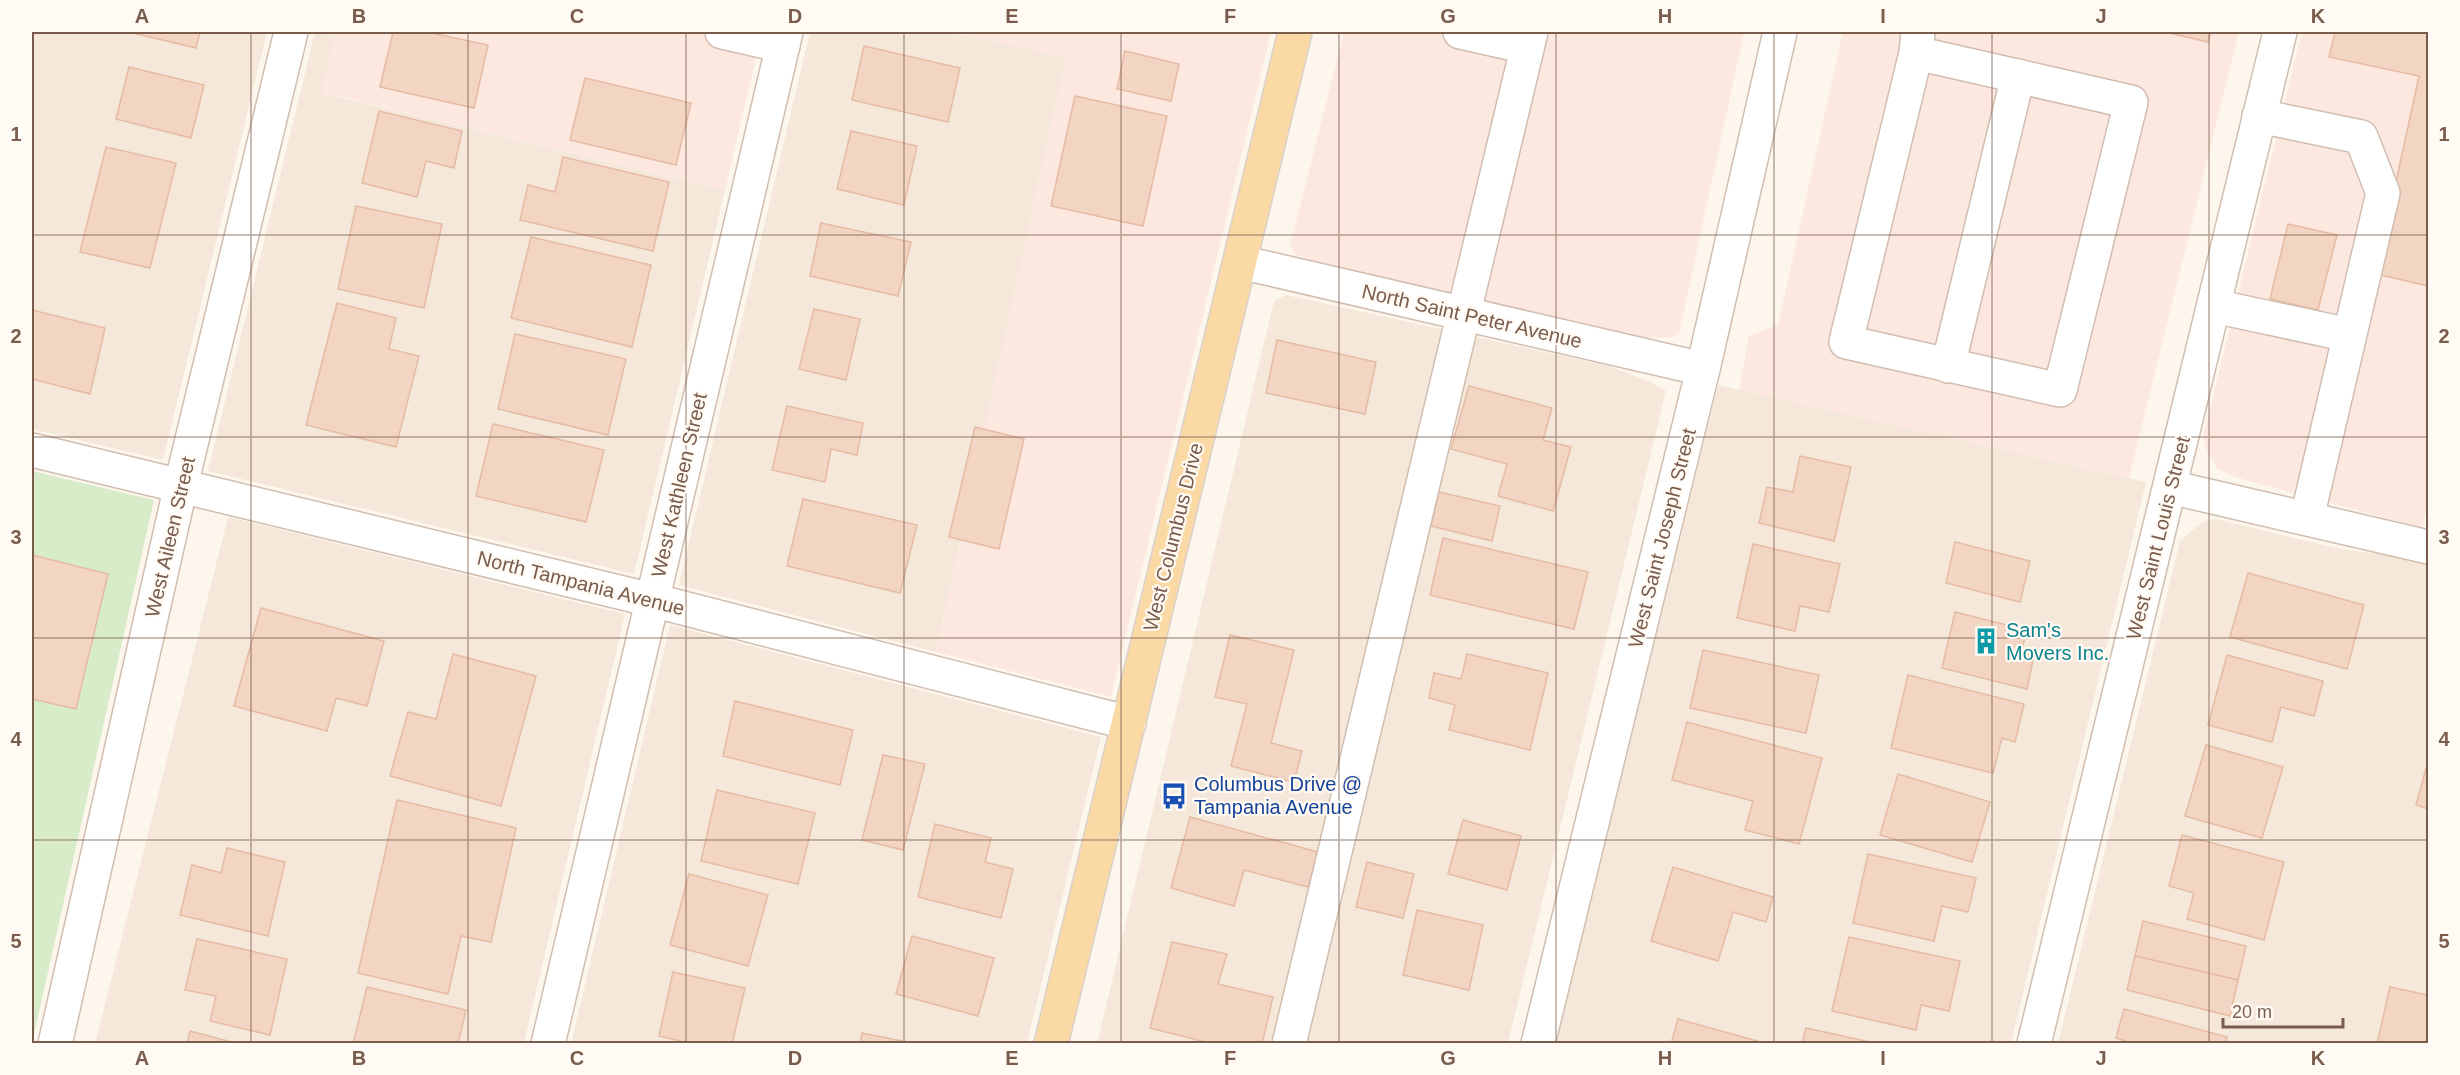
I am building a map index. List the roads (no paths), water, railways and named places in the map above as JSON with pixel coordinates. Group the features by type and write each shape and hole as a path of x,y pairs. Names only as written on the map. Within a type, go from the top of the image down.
{"main road":[{"name":"West Columbus Drive","path":"1052,1044 1295,32"}],"street":[{"name":"West Aileen Street","path":"55,1044 181,485 291,32"},
{"path":"722,32 784,39"},
{"path":"1289,1044 1529,39 1460,32"},
{"name":"West Saint Joseph Street","path":"1538,1044 1704,369 1780,32"},
{"name":"West Saint Louis Street","path":"2034,1044 2280,32"},
{"name":"West Kathleen Street","path":"548,1044 784,39"},
{"path":"1917,42 2018,76 2131,102 2060,390 1846,342 1917,42"},
{"path":"1948,366 2018,76"},
{"path":"2259,116 2361,137 2383,193 2307,518"},
{"name":"North Saint Peter Avenue","path":"1240,262 1704,369"},
{"path":"2214,306 2349,335"},
{"name":"North Tampania Avenue","path":"32,450 652,600 1129,723"},
{"path":"2170,487 2428,547"}],"place":[{"name":"Sam's Movers Inc.","path":"1986,641"},
{"name":"Columbus Drive @ Tampania Avenue","path":"1174,796"}]}
